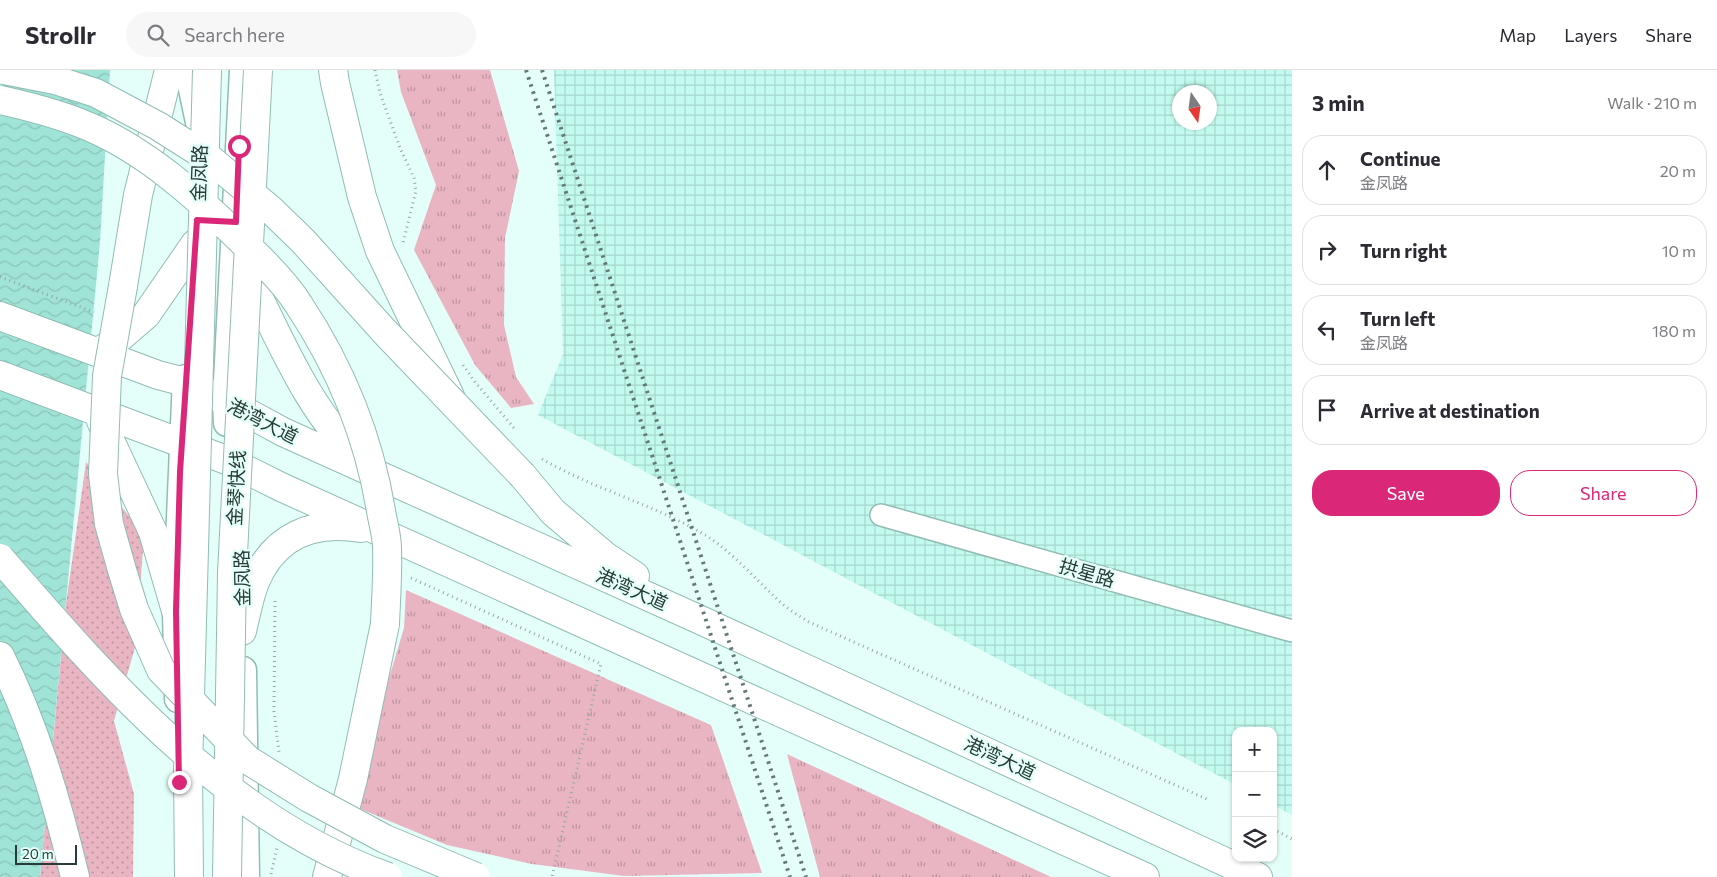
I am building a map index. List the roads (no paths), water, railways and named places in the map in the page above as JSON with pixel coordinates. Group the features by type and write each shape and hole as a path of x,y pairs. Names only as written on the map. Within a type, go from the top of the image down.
{"highway":[{"path":"4,70 54,80 96,93 158,126 210,159 271,210 453,402 531,467 553,512 605,556 696,618"},
{"path":"169,70 138,195 107,385 103,474 109,524 134,609 161,670 248,760 309,798 385,838 476,877"},
{"name":"金琴快线","path":"189,877 188,770 207,70"},
{"name":"金琴快线","path":"227,877 232,573 258,70"},
{"path":"334,70 334,83 362,197 380,251 453,402"},
{"path":"0,100 28,106 81,123 116,141 170,177 225,223 265,264 299,304 320,340 362,432 378,490 388,547 385,624 353,779 326,877"},
{"path":"99,352 146,315 196,232"},
{"path":"235,235 319,410 357,456 382,477"},
{"name":"港湾大道","path":"0,316 158,374 185,382 226,401 283,432 696,618 1258,877"},
{"path":"0,375 229,460 281,487 1145,877"},
{"path":"97,412 153,532 176,611"},
{"path":"242,631 254,584 264,563 275,550 293,535 318,527 345,526 380,532"},
{"path":"0,558 123,692 162,732 208,774 256,808 325,851 388,877"},
{"path":"0,656 29,721 59,811 75,877"}],"main road":[{"name":"金凤路","path":"180,877 176,611 185,382 196,232 200,126 188,70"},
{"name":"金凤路","path":"243,70 226,401 229,460 241,508 246,877"},
{"path":"196,232 235,235"}],"street":[{"name":"拱星路","path":"881,515 1292,631"}],"water":[{"path":"0,70 110,70 100,242 40,877 0,877"}],"railway":[{"path":"526,70 790,877"},
{"path":"542,70 806,877"}]}
